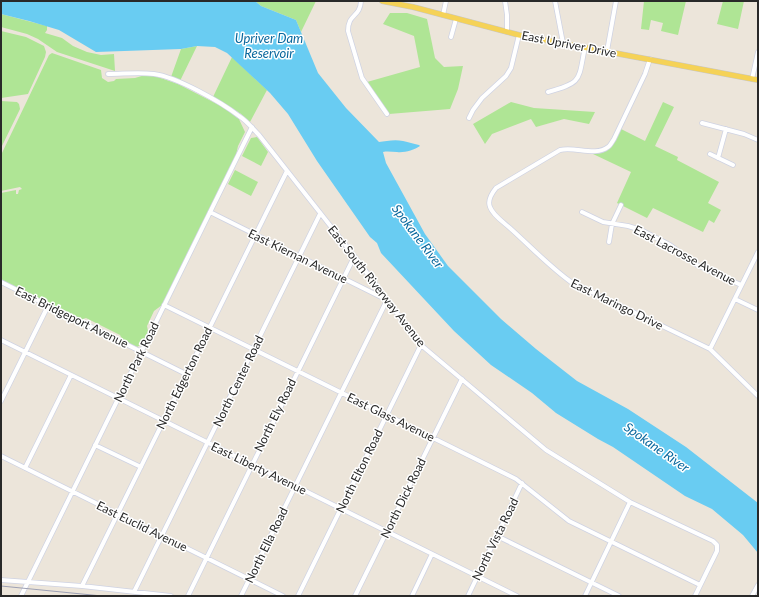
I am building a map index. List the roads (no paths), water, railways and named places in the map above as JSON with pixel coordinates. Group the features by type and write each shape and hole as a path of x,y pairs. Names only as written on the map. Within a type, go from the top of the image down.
{"main road":[{"name":"East Upriver Drive","path":"382,1 397,2 519,35 758,80"}],"street":[{"path":"361,1 361,8 358,13 350,19 348,31 362,78 387,114"},
{"path":"443,15 446,1"},
{"path":"505,1 507,32"},
{"path":"555,1 562,43"},
{"path":"607,51 616,1"},
{"path":"451,37 456,19"},
{"path":"469,118 482,98 506,76 511,68 519,35"},
{"path":"548,92 569,86 576,82 580,73 585,47"},
{"path":"752,79 758,52"},
{"name":"East Maringo Drive","path":"650,59 645,74 614,139 608,147 600,151 573,149 560,150 496,188 489,200 489,207 494,214 557,272 572,282 710,349 758,396"},
{"name":"East South Riverway Avenue","path":"108,74 143,73 166,77 191,88 240,116 252,127 287,171 421,345 542,447 630,502 712,541 717,545 717,551 700,585"},
{"path":"702,123 744,134 758,140"},
{"name":"North Park Road","path":"21,596 252,127"},
{"path":"718,158 726,130"},
{"path":"710,154 733,165"},
{"name":"North Edgerton Road","path":"82,586 287,171"},
{"path":"610,242 612,224 621,205"},
{"name":"East Kiernan Avenue","path":"210,212 386,300"},
{"name":"East Lacrosse Avenue","path":"582,212 612,224 628,226 641,230 670,245 697,265 742,285"},
{"name":"North Center Road","path":"134,592 320,214"},
{"path":"710,349 758,253"},
{"name":"North Ely Road","path":"188,596 354,257"},
{"name":"East Bridgeport Avenue","path":"1,282 186,374"},
{"path":"735,299 758,310"},
{"name":"North Ella Road","path":"242,596 386,300"},
{"name":"East Glass Avenue","path":"164,305 516,479 569,521 700,585"},
{"path":"1,402 48,306"},
{"name":"East Liberty Avenue","path":"1,340 515,596"},
{"name":"North Elton Road","path":"298,596 421,345"},
{"path":"25,468 71,375"},
{"name":"North Dick Road","path":"355,596 432,437 462,379"},
{"path":"95,445 140,467"},
{"name":"East Euclid Avenue","path":"1,456 283,596"},
{"name":"North Vista Road","path":"468,596 522,483"},
{"path":"584,596 630,502"},
{"path":"496,536 619,596"},
{"path":"412,596 432,554"},
{"path":"2,580 82,586 171,596"},
{"path":"695,596 700,585"},
{"path":"752,596 758,585"}],"water":[{"name":"Upriver Dam Reservoir","path":"1,1 255,1 261,6 296,20 318,73 346,108 379,142 400,140 420,146 406,152 383,152 386,163 425,234 448,266 501,319 577,381 628,409 686,447 758,503 758,553 743,535 712,509 685,496 613,447 556,413 532,393 491,365 454,331 381,253 377,243 370,237 317,161 288,114 270,93 227,53 215,47 197,46 181,49 96,52 59,30 1,14"}],"railway":[{"path":"1,586 102,596"}],"water label":[{"name":"Spokane River","path":"418,236"},
{"name":"Spokane River","path":"657,447"}]}
